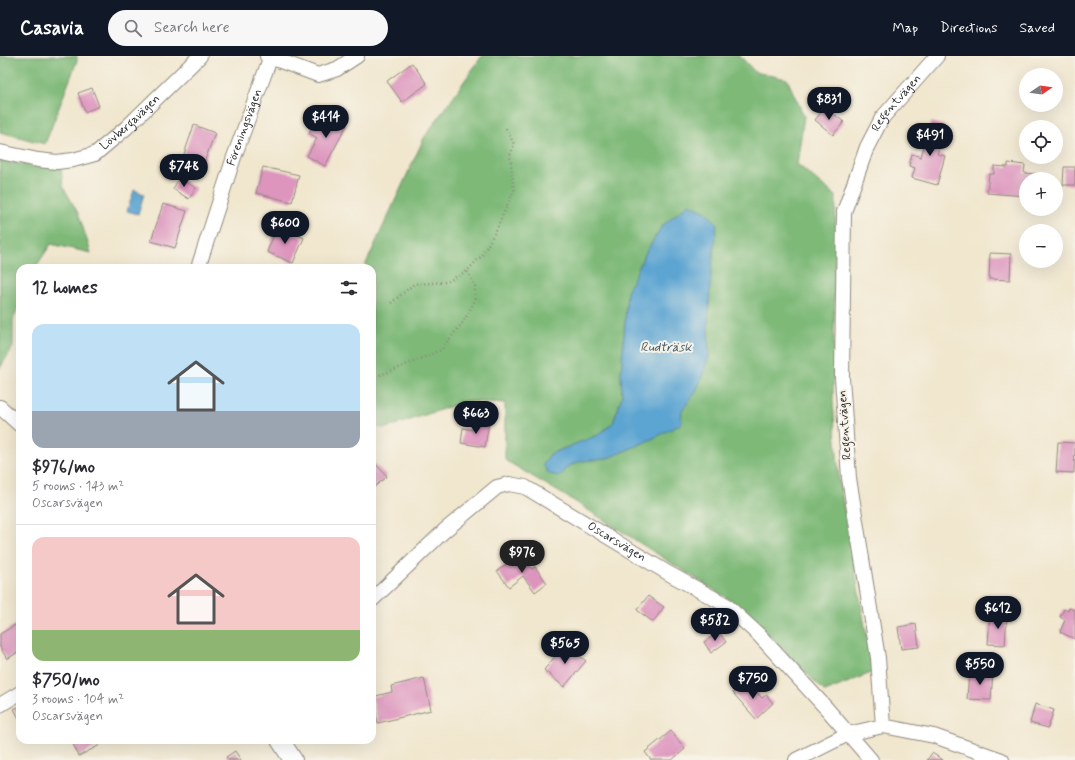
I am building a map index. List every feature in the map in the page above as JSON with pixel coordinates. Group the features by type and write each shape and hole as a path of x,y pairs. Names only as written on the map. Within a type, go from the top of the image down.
{"street":[{"name":"Lövbergavägen","path":"0,152 57,162 95,154 126,128 200,56"},
{"path":"270,56 318,75 337,69 356,56"},
{"name":"Föreningsvägen","path":"199,264 234,157 270,56"},
{"name":"Regentvägen","path":"883,726 878,658 848,463 842,378 844,212 867,147 882,118 937,56"},
{"path":"0,407 16,421"},
{"name":"Oscarsvägen","path":"376,596 444,532 497,487 509,484 525,487 726,605 759,635 827,709 871,760"},
{"path":"0,705 16,695"},
{"path":"796,760 848,734 883,726 934,736 1002,760"},
{"path":"283,744 293,760"}],"path":[{"path":"390,303 414,284 447,282 467,271 483,254 498,228 514,190 510,156 514,144 505,127"},
{"path":"376,376 389,372 441,350 464,321 475,300 475,286 467,271"}],"green space":[{"path":"0,56 77,56 77,61 45,144 0,132"},
{"path":"482,56 740,56 755,72 787,79 804,116 797,164 836,196 833,401 839,480 873,672 825,692 739,606 574,501 505,460 505,403 467,401 386,428 376,427 376,264 366,264 424,138"},
{"path":"0,160 31,166 61,168 63,186 79,215 91,253 51,244 38,264 16,264 16,312 13,320 13,347 0,368"}],"water":[{"path":"134,190 144,194 138,214 127,211"},
{"name":"Rudträsk","path":"689,204 706,212 717,223 711,273 708,324 709,357 696,392 682,410 681,424 650,440 606,459 581,461 567,467 560,476 549,474 543,465 550,454 598,435 613,423 622,396 621,374 627,292 646,252 662,226"}],"building":[{"path":"412,63 427,84 402,102 387,81"},
{"path":"92,88 99,106 85,112 78,93"},
{"path":"825,107 844,122 833,135 815,120"},
{"path":"328,115 347,125 325,166 307,156 317,138 309,133 316,120 323,123"},
{"path":"931,122 945,126 937,154 945,156 937,185 912,178 915,168 909,166 912,154 921,157"},
{"path":"194,125 215,133 201,171 181,163"},
{"path":"1008,163 1025,165 1024,172 1019,172 1019,195 987,193 989,174 994,174 994,166 1008,167"},
{"path":"263,167 299,175 292,202 256,193"},
{"path":"1064,167 1075,167 1075,185 1063,185"},
{"path":"179,178 196,188 189,199 173,189"},
{"path":"163,204 187,211 175,248 151,241"},
{"path":"277,227 304,238 293,263 267,252"},
{"path":"990,253 1011,254 1010,280 989,279"},
{"path":"474,421 489,423 485,447 461,443 463,428 473,430"},
{"path":"1058,442 1075,443 1074,473 1056,472"},
{"path":"376,464 387,476 376,486"},
{"path":"520,554 532,569 535,567 547,583 535,592 523,576 509,587 497,571"},
{"path":"648,596 664,607 653,622 637,610"},
{"path":"1069,608 1075,610 1075,639 1060,632 1065,620 1060,617 1064,609 1068,611"},
{"path":"990,614 1007,615 1005,645 988,644"},
{"path":"16,624 16,653 7,659 0,647 0,634"},
{"path":"916,624 919,647 901,649 898,627"},
{"path":"719,632 726,642 711,653 704,642"},
{"path":"565,644 586,661 564,687 544,670"},
{"path":"969,671 993,672 991,700 967,699"},
{"path":"424,678 431,710 378,723 376,714 376,696 392,692 391,686"},
{"path":"746,681 762,698 766,695 773,703 756,719 733,693"},
{"path":"1035,704 1054,710 1048,728 1030,723"},
{"path":"671,731 685,749 672,760 651,760 645,752"},
{"path":"73,744 100,744 100,745 79,756"},
{"path":"235,751 241,760 228,760 226,757"},
{"path":"932,753 943,760 927,760"}]}
